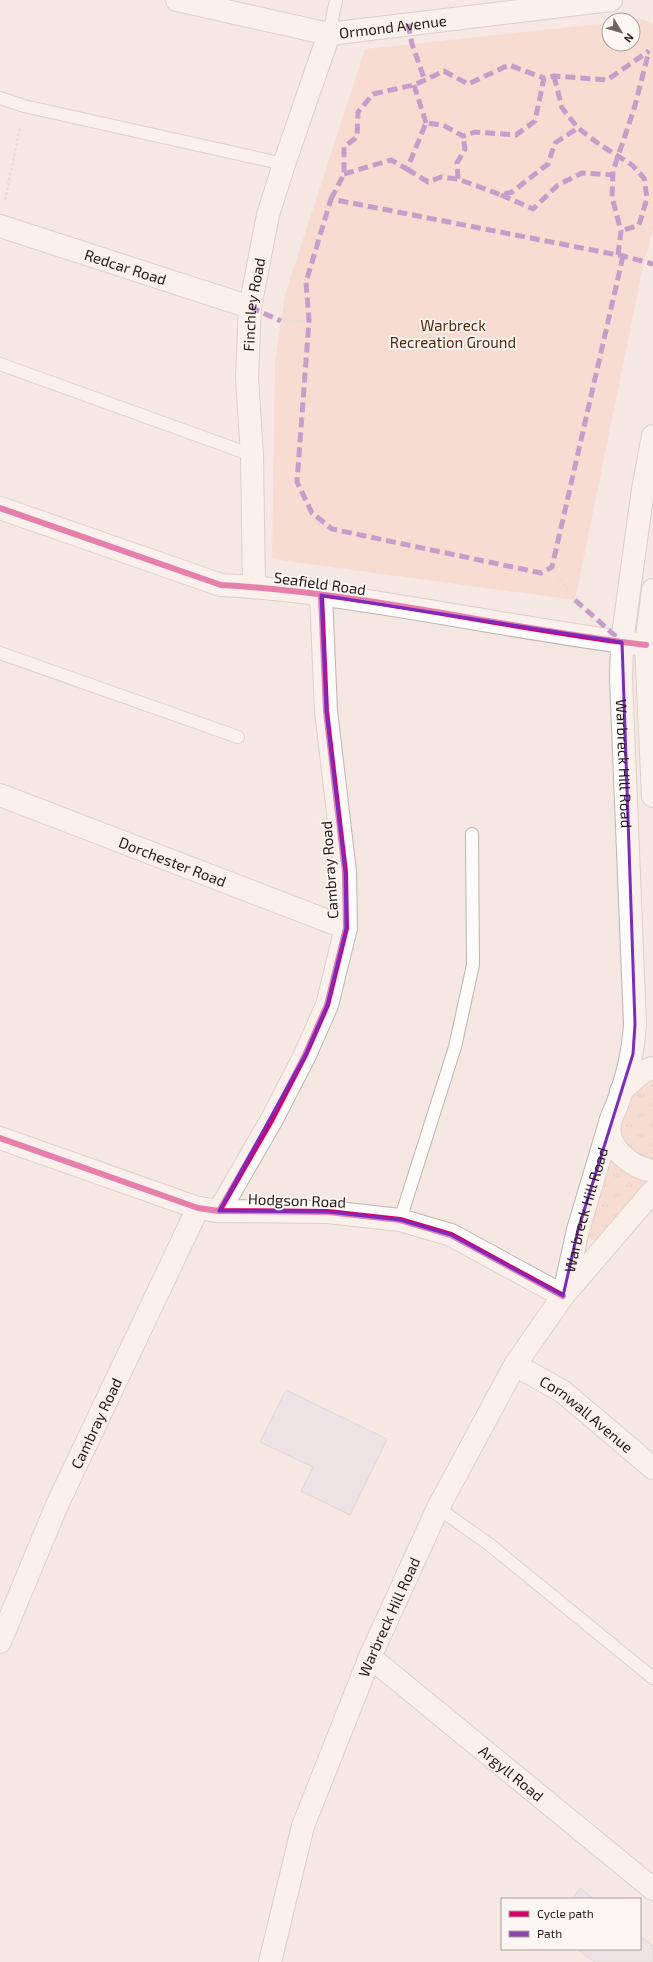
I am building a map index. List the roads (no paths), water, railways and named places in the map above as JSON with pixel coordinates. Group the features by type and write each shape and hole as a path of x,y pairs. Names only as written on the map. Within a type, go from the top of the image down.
{"street":[{"name":"Ormond Avenue","path":"177,0 329,34 610,0"},
{"name":"Finchley Road","path":"254,587 252,455 247,378 250,307 268,215 329,34"},
{"name":"Redcar Road","path":"0,226 250,307"},
{"name":"Warbreck Hill Road","path":"563,1296 578,1230 610,1123 633,1054 635,1024 621,678 622,642 648,490 653,436"},
{"name":"Seafield Road","path":"0,508 221,585 254,587 321,595 646,645"},
{"name":"Warbreck Hill Road","path":"653,590 646,645 653,796"},
{"name":"Cambray Road","path":"219,1211 272,1119 305,1055 327,1005 346,928 345,872 326,711 321,595"},
{"name":"Dorchester Road","path":"0,795 346,928"},
{"path":"621,1091 644,1071 653,1068"},
{"name":"Warbreck Hill Road","path":"610,1123 612,1138 618,1151 629,1162 642,1169 653,1171"},
{"name":"Hodgson Road","path":"0,1138 198,1208 219,1211 328,1212 400,1220 451,1235 563,1296"},
{"name":"Warbreck Hill Road","path":"270,1962 303,1826 370,1657 438,1508 515,1366 563,1296 653,1191"},
{"name":"Cambray Road","path":"0,1642 57,1505 198,1208"},
{"name":"Cornwall Avenue","path":"515,1366 562,1391 653,1468"},
{"name":"Argyll Road","path":"370,1657 653,1889"}],"lane":[{"path":"329,34 336,0"},
{"path":"0,98 24,106 284,164"},
{"path":"0,364 252,455"},
{"path":"0,653 238,737"},
{"path":"400,1220 455,1047 473,965 472,834"},
{"path":"438,1508 490,1545 653,1678"}],"park label":[{"name":"Warbreck Recreation Ground","path":"453,334"}]}
